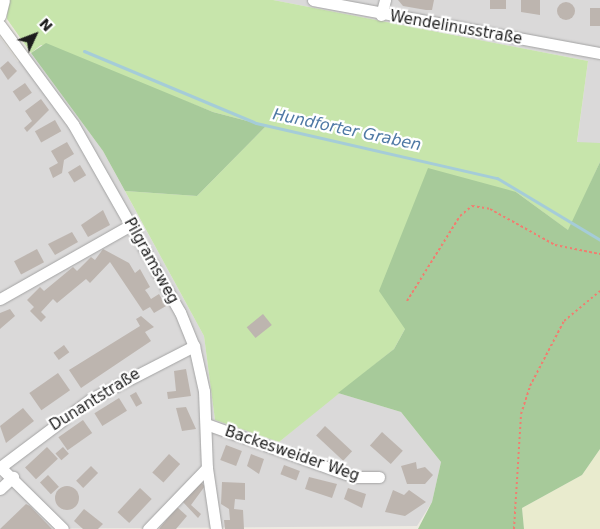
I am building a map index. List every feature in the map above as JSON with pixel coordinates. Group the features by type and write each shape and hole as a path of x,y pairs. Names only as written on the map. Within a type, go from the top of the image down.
{"street":[{"path":"0,16 4,0"},
{"name":"Wendelinusstraße","path":"313,0 382,15 600,53"},
{"path":"382,15 385,0"},
{"name":"Pilgramsweg","path":"0,25 73,124 131,225 194,346 206,424 207,468 216,529"},
{"path":"0,299 131,225"},
{"name":"Dunantstraße","path":"1,466 91,399 194,346"},
{"name":"Backesweider Weg","path":"206,424 354,477 379,477"},
{"path":"1,466 63,529"},
{"path":"148,529 207,468"},
{"path":"0,489 13,477"}],"path":[{"path":"407,301 460,216 472,206 490,209 555,245 600,254"},
{"path":"514,529 521,414 530,386 564,321 600,291"}],"shaded area":[{"path":"273,0 600,0 600,143 577,143 588,61"},
{"path":"0,37 18,62 31,53 103,151 204,336 215,420 279,442 338,393 401,412 441,462 432,502 417,526 0,529"}],"green space":[{"path":"8,0 273,0 588,61 577,142 600,143 600,162 569,231 516,192 405,329 394,349 279,442 215,420 204,336 125,191 197,196 266,126 213,112 41,45 31,53 7,19"},
{"path":"46,43 213,112 266,126 197,196 125,191 103,151 31,53"},
{"path":"600,162 600,449 582,475 522,508 524,529 418,529 432,502 441,462 401,412 338,393 394,349 405,329 379,291 428,168 516,192 568,230"},
{"path":"600,449 600,529 524,529 522,508 582,475"}],"building":[{"path":"398,0 434,0 432,10 426,10 403,6"},
{"path":"490,0 506,0 506,9 490,9"},
{"path":"521,0 540,0 540,15 521,12"},
{"path":"566,2 572,5 575,11 572,17 566,20 560,17 557,11 560,5"},
{"path":"590,8 600,8 600,26 590,26"},
{"path":"8,61 17,71 8,80 0,68"},
{"path":"25,83 32,93 20,101 13,92"},
{"path":"41,99 49,110 27,132 24,128 32,121 25,111"},
{"path":"55,120 61,131 41,143 35,131"},
{"path":"67,142 74,154 64,160 62,173 53,178 49,168 58,163 51,151"},
{"path":"80,165 86,175 74,182 68,172"},
{"path":"103,210 110,225 88,237 81,225"},
{"path":"72,232 78,242 55,255 48,244"},
{"path":"37,249 44,262 21,274 14,261"},
{"path":"103,249 129,263 135,273 140,269 150,287 145,290 151,299 159,294 166,306 154,313 150,307 143,311 110,262 90,283 86,279 57,303 53,299 41,312 46,317 41,322 30,311 34,307 27,300 40,287 44,291 73,267 77,271 91,257 95,260"},
{"path":"10,309 15,316 0,329 0,313"},
{"path":"263,314 272,325 255,338 247,327"},
{"path":"141,316 154,327 145,332 151,341 81,388 69,370 140,326 136,319"},
{"path":"64,345 69,352 59,360 53,353"},
{"path":"186,369 191,396 168,399 167,392 176,391 174,371"},
{"path":"58,373 70,390 41,410 29,393"},
{"path":"136,392 142,403 136,407 130,395"},
{"path":"119,398 127,411 102,426 94,413"},
{"path":"186,407 196,429 182,431 176,408"},
{"path":"23,408 34,421 6,443 0,426"},
{"path":"83,420 92,433 68,450 58,437"},
{"path":"325,426 352,451 343,461 316,436"},
{"path":"382,432 403,451 391,464 370,445"},
{"path":"226,445 242,451 236,466 220,460"},
{"path":"47,447 58,459 36,479 25,467"},
{"path":"63,447 69,454 61,460 55,454"},
{"path":"169,454 180,464 163,483 152,473"},
{"path":"251,454 264,459 259,474 247,466"},
{"path":"416,462 417,469 425,467 433,475 425,484 407,484 401,466"},
{"path":"284,465 300,471 296,480 280,474"},
{"path":"91,466 98,473 83,488 76,481"},
{"path":"48,475 59,487 51,494 40,483"},
{"path":"309,477 337,484 332,498 305,489"},
{"path":"198,480 205,486 191,505 201,514 198,518 182,501"},
{"path":"222,482 245,483 245,500 235,499 234,509 243,510 244,529 225,529 224,520 230,520 229,509 221,504"},
{"path":"67,486 72,487 78,493 78,503 72,509 67,510 62,509 56,503 55,498 56,493 62,487"},
{"path":"140,488 152,499 129,523 117,512"},
{"path":"348,488 366,494 362,508 344,499"},
{"path":"393,490 404,495 409,490 426,502 405,516 385,512"},
{"path":"26,504 52,529 0,529"},
{"path":"177,507 187,516 176,529 159,529"},
{"path":"84,509 103,524 98,529 83,529 74,521"}],"waterway":[{"name":"Hundforter Graben","path":"84,51 256,123 497,178 600,240"}]}
